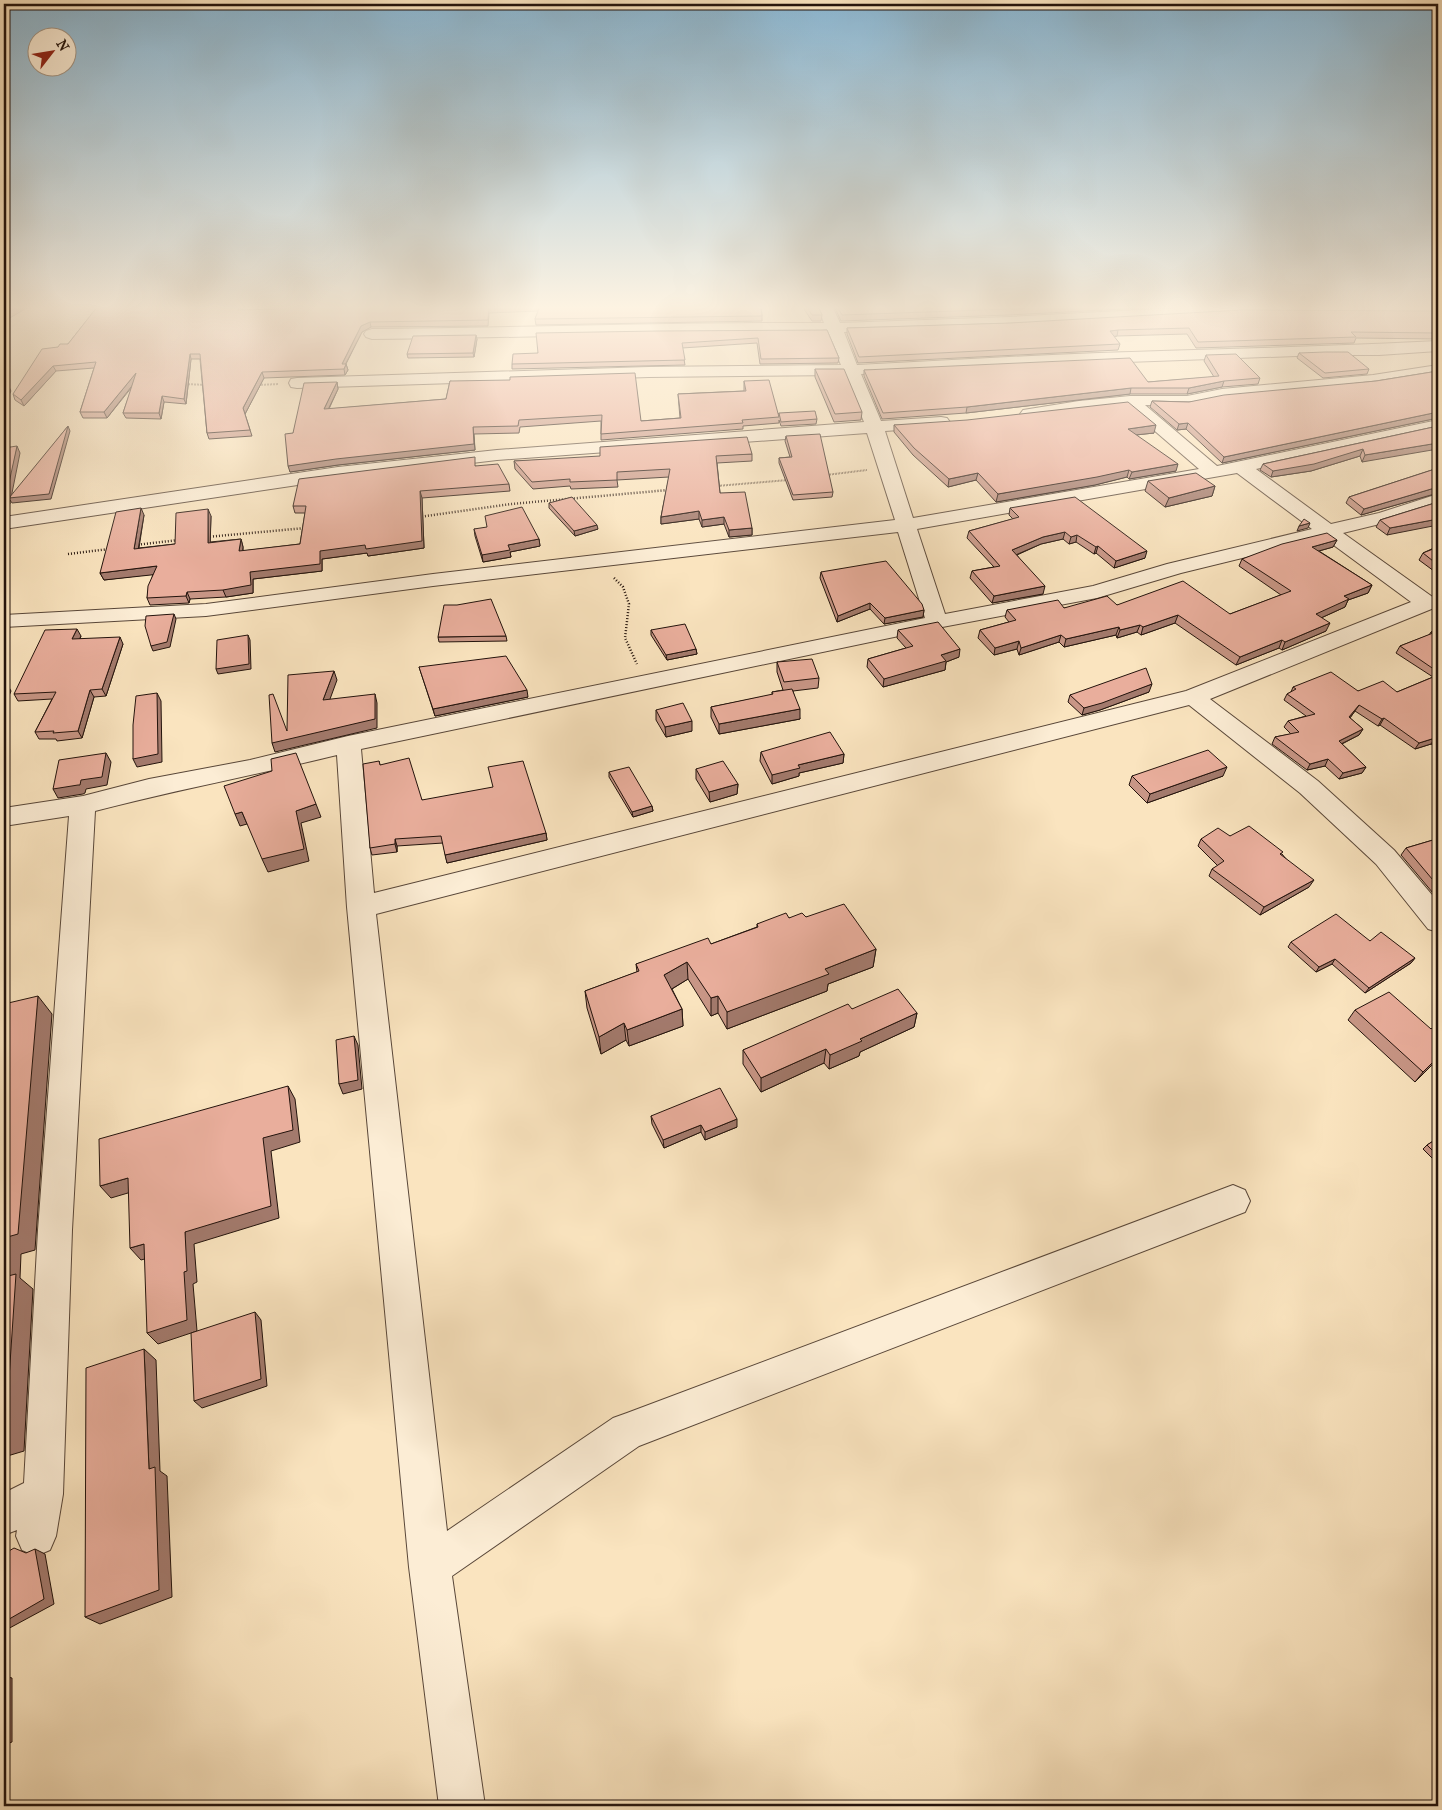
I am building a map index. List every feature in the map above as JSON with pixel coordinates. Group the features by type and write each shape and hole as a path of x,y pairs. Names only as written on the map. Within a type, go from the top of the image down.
{"street":[{"path":"859,390 874,426 937,622"},
{"path":"1015,415 1130,401 1187,401 1216,395 1263,390"},
{"path":"1130,401 1214,472"},
{"path":"4,523 338,473 497,455 956,421"},
{"path":"4,621 206,610 433,580 906,525 1241,467 1438,425"},
{"path":"1241,467 1327,530 1432,601"},
{"path":"4,817 83,804 149,788 250,768 348,744 937,622 1098,592 1174,568 1327,530 1385,518 1438,500"},
{"path":"361,907 1193,697 1432,601"},
{"path":"1193,697 1316,794 1385,857 1438,921"},
{"path":"348,744 361,907 430,1567 462,1806"},
{"path":"36,1536 43,1494 55,1230 83,804"},
{"path":"430,1567 627,1432 1233,1201"},
{"path":"4,1515 43,1494"}],"path":[{"path":"824,475 888,468"},
{"path":"716,487 790,480"},
{"path":"418,517 511,504 668,490"},
{"path":"201,538 306,528"},
{"path":"134,546 182,540"},
{"path":"68,554 116,548"},
{"path":"598,561 623,587 629,604 625,638 646,682"}],"building":[{"path":"15,390 30,390 21,400 13,394"},
{"path":"87,390 122,390 104,412 80,412"},
{"path":"130,390 185,390 184,399 162,396 159,413 123,413"},
{"path":"203,390 252,390 243,408 250,430 207,433"},
{"path":"302,390 333,390 324,409 446,399 448,390 637,390 641,421 681,418 678,394 772,390 779,417 742,420 743,423 601,434 602,415 519,420 518,426 473,427 474,444 288,466 285,434 293,433"},
{"path":"825,390 853,390 862,412 835,414"},
{"path":"873,390 1110,390 967,407 883,413"},
{"path":"1273,390 1438,390 1438,412 1224,457 1188,423 1179,424 1152,401 1189,402 1224,395"},
{"path":"1128,402 1156,425 1128,429 1178,464 1132,472 1129,470 998,494 978,473 949,479 914,448 894,425 967,420"},
{"path":"815,411 817,419 781,422 779,413"},
{"path":"68,426 49,494 9,498"},
{"path":"1438,426 1438,443 1365,455 1363,449 1314,464 1273,471 1263,464"},
{"path":"820,434 833,492 793,495 779,458 792,457 786,436"},
{"path":"747,437 752,454 716,456 720,493 745,492 752,528 729,530 724,517 702,520 699,511 661,517 670,469 617,472 617,480 570,482 570,479 532,482 514,461 600,456 600,447"},
{"path":"17,446 6,497 4,498 4,448"},
{"path":"475,457 475,466 498,464 509,484 420,491 422,541 366,549 365,545 320,551 320,564 250,572 251,585 223,590 187,592 186,596 147,598 148,586 157,566 100,573 116,512 141,508 134,549 175,544 176,513 208,509 208,543 241,539 239,551 300,544 306,506 293,506 299,479"},
{"path":"1438,468 1438,487 1364,509 1349,497"},
{"path":"1196,473 1215,486 1169,498 1148,481"},
{"path":"572,497 597,525 574,531 549,503"},
{"path":"1075,497 1147,551 1116,561 1098,546 1096,547 1077,535 1071,537 1065,532 1043,537 1012,550 1045,586 994,596 972,571 1000,566 969,531 1019,517 1010,508"},
{"path":"1438,502 1438,519 1390,528 1380,520"},
{"path":"522,507 539,539 508,545 510,550 482,555 474,529 487,527 485,516"},
{"path":"1304,519 1310,523 1299,526"},
{"path":"1327,533 1337,540 1312,547 1372,585 1344,596 1349,599 1316,614 1330,623 1285,642 1282,640 1240,657 1178,615 1143,627 1140,625 1120,630 1119,627 1066,639 1061,635 1021,648 1019,641 995,648 980,630 1016,620 1007,610 1058,600 1064,608 1107,596 1117,605 1183,581 1230,614 1291,591 1242,559 1282,544"},
{"path":"1438,547 1438,565 1423,553"},
{"path":"886,561 922,604 924,610 885,618 870,603 838,616 821,572"},
{"path":"491,599 506,636 438,637 444,605 457,605"},
{"path":"174,614 167,642 151,646 145,626 146,616"},
{"path":"938,622 960,649 941,655 946,661 884,679 868,659 913,646 898,630"},
{"path":"685,624 696,649 666,655 651,630"},
{"path":"77,629 72,639 120,637 102,689 90,690 78,731 35,732 56,692 14,694 45,630"},
{"path":"1438,629 1438,672 1400,646 1433,633 1431,632"},
{"path":"248,635 249,664 216,669 217,640"},
{"path":"506,656 527,690 433,709 419,667"},
{"path":"812,659 819,678 784,682 777,662"},
{"path":"1146,668 1152,684 1102,703 1084,708 1070,695"},
{"path":"334,671 323,700 375,694 375,719 272,743 269,695 273,694 287,731 288,675"},
{"path":"1331,672 1358,691 1383,681 1397,692 1438,675 1438,740 1435,738 1419,743 1384,718 1382,719 1359,705 1349,717 1363,729 1339,741 1366,767 1343,773 1328,759 1310,764 1275,737 1299,732 1288,721 1315,714 1287,694 1296,689 1293,687"},
{"path":"792,689 800,709 719,724 711,707 773,694 772,692"},
{"path":"157,693 158,754 133,759 133,725 136,696"},
{"path":"683,703 692,721 665,727 656,710"},
{"path":"830,732 844,754 798,765 800,768 772,775 761,752"},
{"path":"1208,750 1227,767 1150,794 1132,776"},
{"path":"106,753 102,777 81,780 80,785 53,789 59,760"},
{"path":"296,753 316,804 296,811 304,849 262,859 242,812 235,814 224,786 272,771 271,759"},
{"path":"409,758 422,800 493,787 488,767 523,761 546,833 445,855 441,836 395,839 395,844 370,848 363,764 379,761 380,765"},
{"path":"723,761 738,784 709,792 696,769"},
{"path":"629,767 652,806 632,812 609,772"},
{"path":"1249,826 1283,852 1280,854 1314,880 1264,907 1212,869 1224,861 1201,839 1218,828 1230,836"},
{"path":"1438,836 1438,886 1406,848 1433,840"},
{"path":"844,904 876,949 825,969 829,974 727,1012 718,996 711,998 687,962 664,975 682,1009 627,1030 624,1023 599,1037 585,991 639,971 636,964 708,938 711,944 758,927 757,924 786,913 789,918 802,913 806,917"},
{"path":"1336,914 1370,941 1381,932 1415,958 1369,988 1335,959 1319,967 1291,942"},
{"path":"898,989 917,1013 830,1055 826,1049 761,1078 743,1050 848,1004 852,1009"},
{"path":"1389,992 1431,1029 1438,1023 1438,1057 1423,1072 1355,1010"},
{"path":"38,996 18,1234 4,1238 4,1004"},
{"path":"354,1036 358,1080 339,1084 336,1040"},
{"path":"288,1086 293,1130 263,1138 271,1206 185,1232 187,1271 184,1272 187,1320 147,1333 144,1244 130,1248 128,1178 100,1186 99,1139"},
{"path":"720,1088 737,1119 705,1132 701,1125 663,1140 651,1116"},
{"path":"1438,1138 1438,1156 1427,1145"},
{"path":"16,1274 5,1438 4,1439 4,1277"},
{"path":"255,1312 261,1379 194,1401 191,1333"},
{"path":"144,1349 149,1469 155,1467 159,1590 85,1617 86,1368"},
{"path":"14,1548 26,1553 35,1549 44,1599 4,1622 4,1554"}]}
